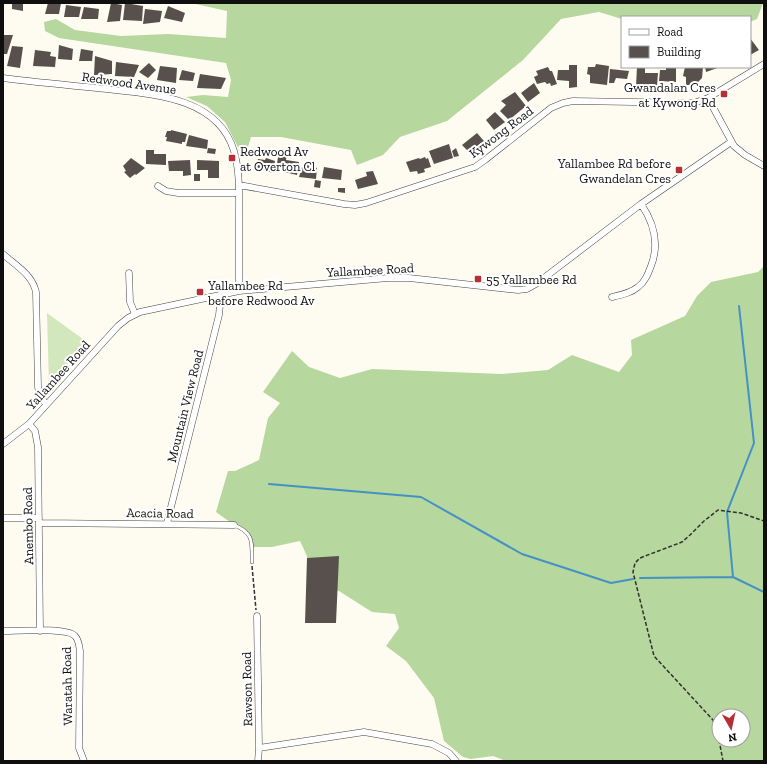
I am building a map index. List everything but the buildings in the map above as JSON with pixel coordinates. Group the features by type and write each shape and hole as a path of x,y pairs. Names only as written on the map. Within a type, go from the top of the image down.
{"street":[{"name":"Kywong Road","path":"239,184 344,204 355,205 366,203 475,167 551,108 563,103 573,101 688,104 699,102 764,64"},
{"name":"Redwood Avenue","path":"3,78 151,94 170,98 199,109 214,120 224,130 234,151 237,162 239,184 239,291"},
{"path":"708,98 731,142 738,151 764,166"},
{"name":"Yallambee Road","path":"3,444 29,424 118,326 135,314 239,291 398,278 522,290 532,287 641,204 731,142"},
{"path":"158,186 166,191 178,193 239,193"},
{"path":"612,297 628,293 637,288 649,272 654,259 656,240 654,230 648,215 641,204"},
{"path":"3,254 30,277 34,284 36,292 38,387 40,396 46,404"},
{"path":"129,273 130,302 135,314"},
{"name":"Mountain View Road","path":"167,524 219,315 221,294"},
{"name":"Anembo Road","path":"29,424 35,431 38,446 40,631"},
{"name":"Acacia Road","path":"3,518 234,525"},
{"name":"Rawson Road","path":"257,616 258,761"},
{"name":"Waratah Road","path":"3,631 59,631 71,633 75,636 79,645 79,748 84,761"},
{"path":"259,748 364,732 432,744 449,753 456,761"}],"lane":[{"name":"Acacia Road","path":"234,525 244,529 248,533 252,547 252,562"}],"path":[{"path":"711,718 654,656 633,572 635,563 640,558 682,542 718,510 740,512 764,521"},
{"path":"252,562 257,616"},
{"path":"721,748 723,761"}],"green space":[{"path":"191,3 763,3 757,19 751,22 751,16 621,16 621,19 599,12 561,19 523,60 447,121 400,137 383,155 357,165 351,150 281,137 251,137 245,157 241,153 225,122 207,106 186,97 203,95 228,97 231,80 226,63 59,38 45,31 44,22 56,19 75,30 121,36 168,34 226,38 227,11"},
{"path":"764,266 764,761 506,761 493,756 471,759 463,757 444,741 434,698 406,661 386,646 399,628 395,614 372,612 339,591 307,585 307,556 300,541 272,547 252,547 248,533 216,512 228,471 235,471 259,460 268,418 280,403 263,392 292,351 309,367 340,378 372,369 502,374 548,370 572,355 619,372 632,355 631,340 685,316 697,296 711,282 758,272"},
{"path":"47,313 87,342 49,386"}],"waterway":[{"path":"733,577 727,512 754,443 739,306"},
{"path":"269,484 421,497 522,554 611,583 633,579"},
{"path":"640,578 733,577 764,592"}],"place":[{"name":"Gwandalan Cres at Kywong Rd","path":"724,94"},
{"name":"Redwood Av at Overton Cl","path":"232,158"},
{"name":"Yallambee Rd before Gwandelan Cres","path":"679,170"},
{"name":"55 Yallambee Rd","path":"478,279"},
{"name":"Yallambee Rd before Redwood Av","path":"200,292"}]}
